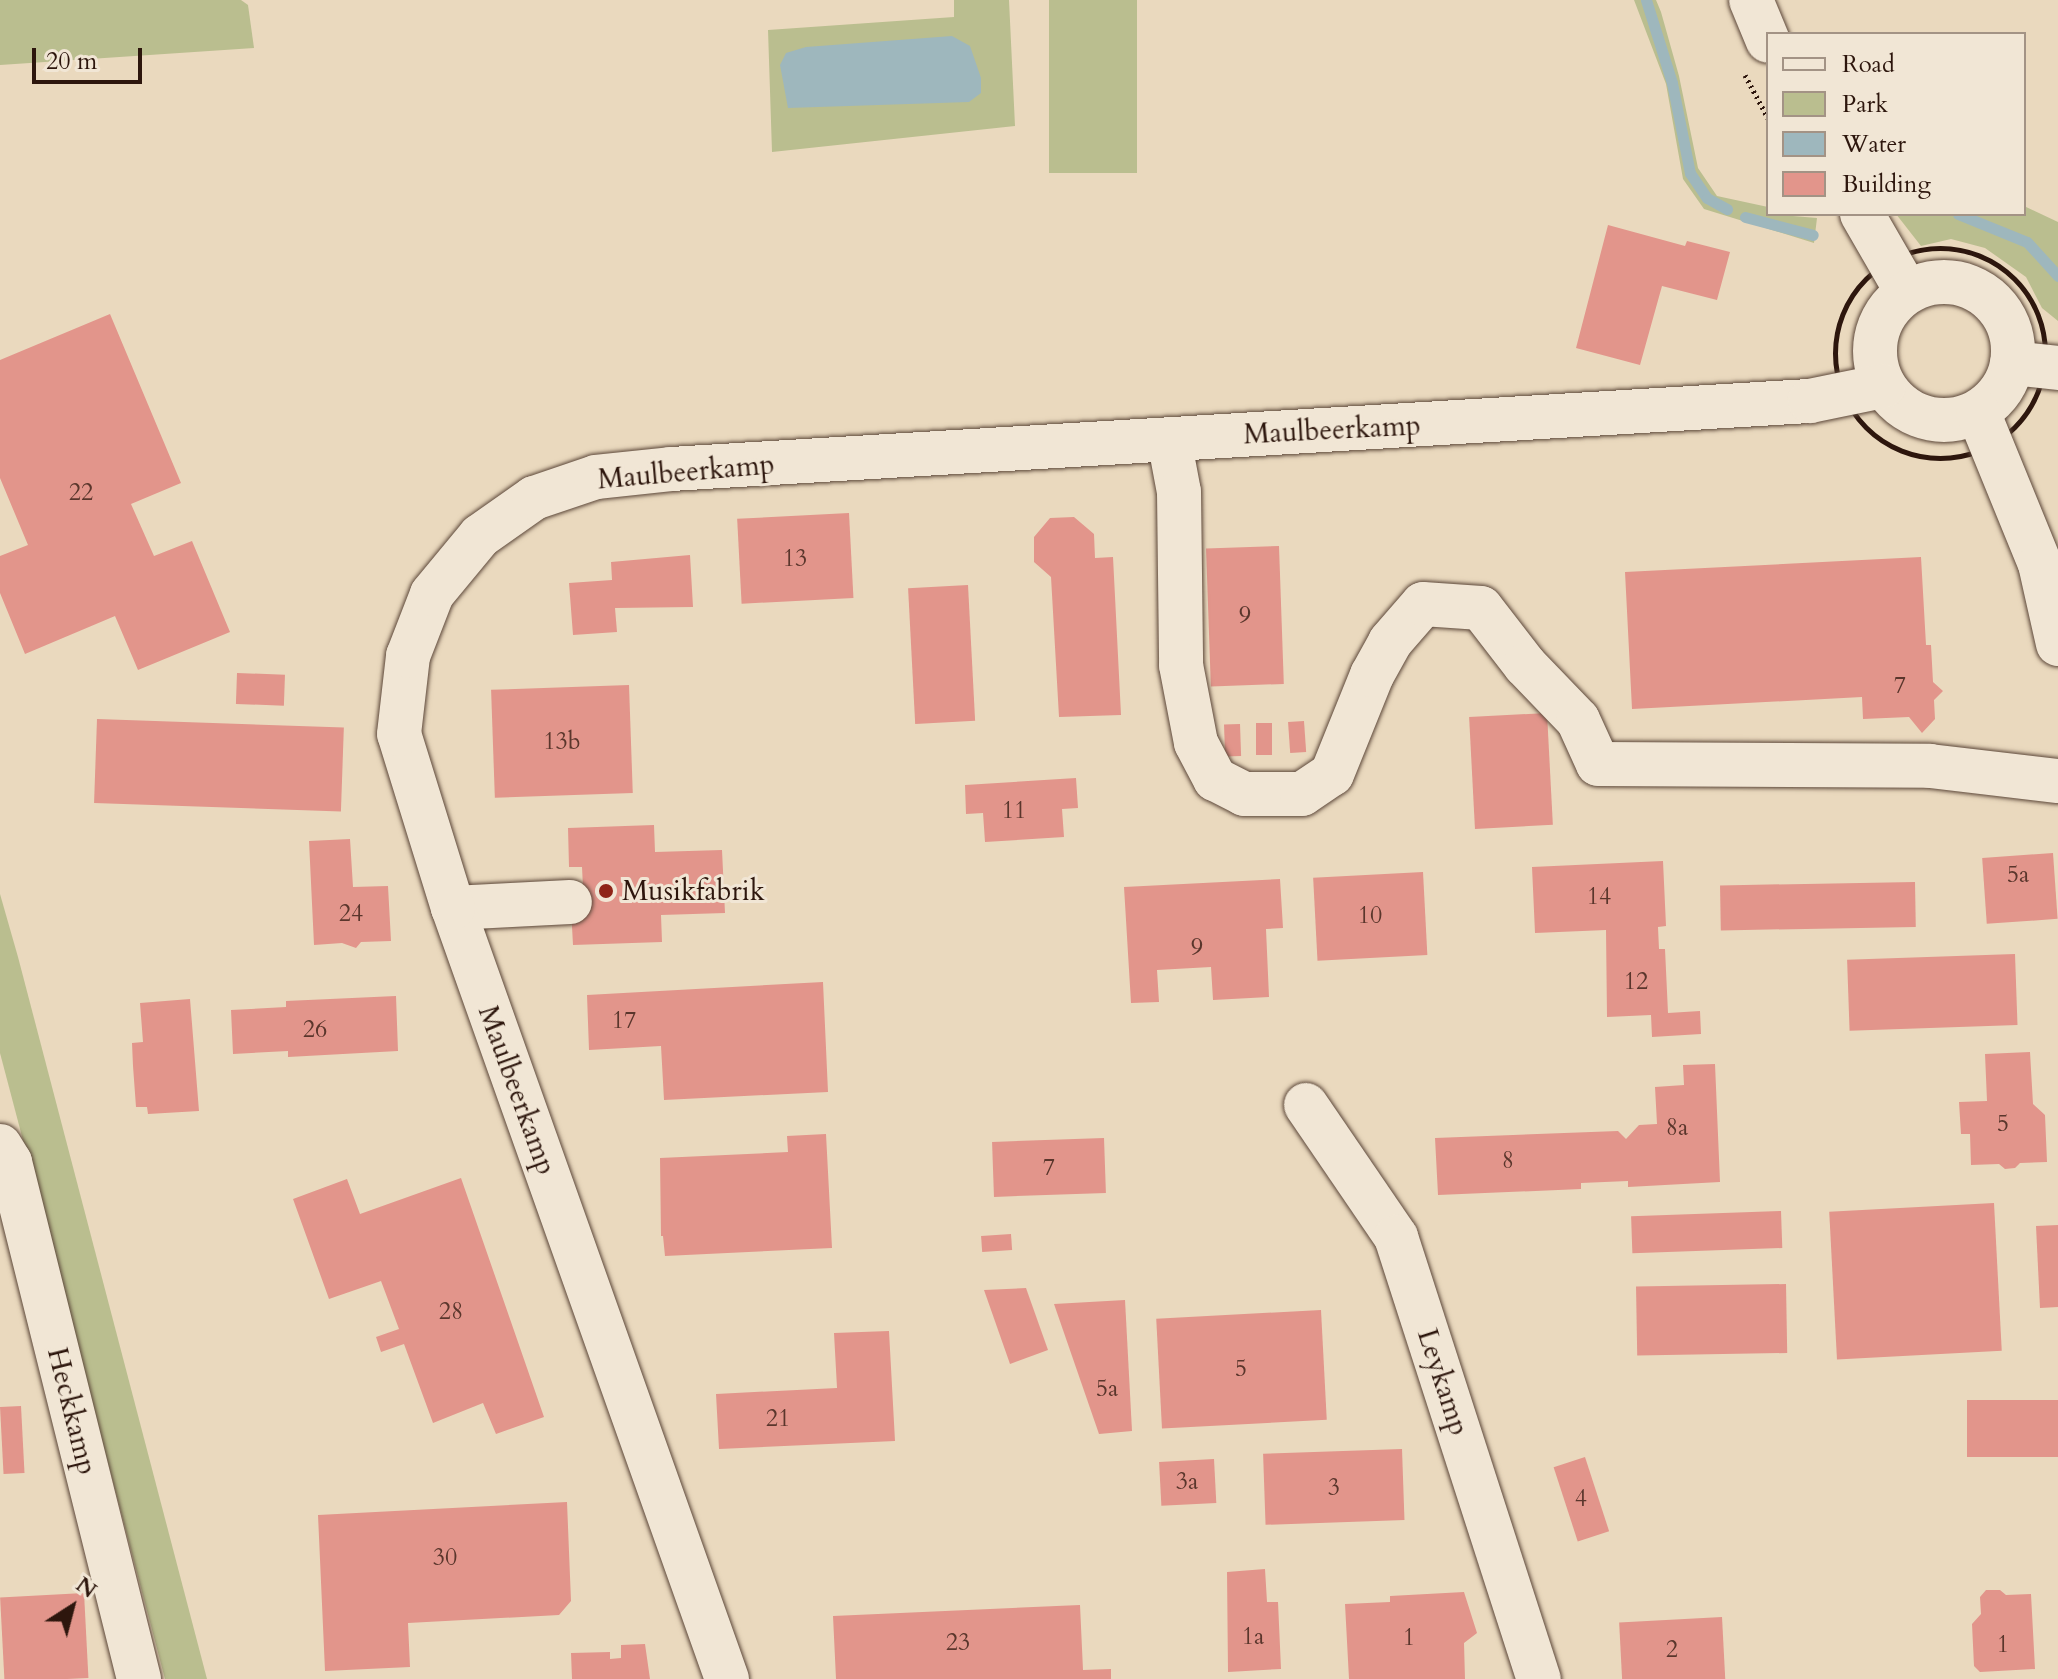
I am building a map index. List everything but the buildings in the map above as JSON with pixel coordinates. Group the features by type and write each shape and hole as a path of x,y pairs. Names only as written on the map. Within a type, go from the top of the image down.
{"street":[{"path":"1751,0 1766,36"},
{"path":"1863,216 1898,276 1931,283 1958,283 1983,293 2002,312 2012,337 2038,366 2000,391 1985,428 2040,564 2058,644"},
{"path":"1898,276 1876,336 1875,361 1864,390 1925,418 1952,420 1985,428"},
{"name":"Maulbeerkamp","path":"727,1679 453,908 399,734 408,656 432,594 480,536 534,498 596,477 671,469 1810,401 1864,390"},
{"path":"1169,439 1179,492 1181,665 1196,743 1215,779 1244,794 1302,794 1332,774 1372,675 1390,642 1423,604 1481,608 1525,665 1578,720 1598,764 1930,766 2058,781"},
{"path":"453,908 570,902"},
{"name":"Leykamp","path":"1306,1105 1396,1237 1539,1679"},
{"name":"Heckkamp","path":"0,1146 10,1162 139,1679"}],"path":[{"path":"1940,248 1985,258 2009,273 2025,290 2044,324 2038,366 2033,401 2022,418 1985,428 1956,459 1922,457 1865,431 1864,390 1833,352 1844,313 1864,277 1898,276 1940,248"}],"green space":[{"path":"0,0 241,0 248,5 254,48 0,65"},
{"path":"954,0 1009,0 1015,126 772,152 768,30 954,17"},
{"path":"1049,0 1137,0 1137,173 1049,173"},
{"path":"1634,0 1656,0 1679,76 1698,168 1717,196 1766,207 1766,216 1817,218 1814,243 1704,209 1683,179 1666,84"},
{"path":"2026,207 2058,222 2058,321 2042,308 2026,277 1985,248 1951,239 1921,246 1898,216 2026,216"},
{"path":"0,894 207,1679 165,1679 0,1053"}],"water":[{"path":"952,36 970,46 981,78 981,93 969,102 788,108 780,65 786,53 806,47"}],"waterway":[{"path":"1646,0 1672,83 1690,173 1707,198 1727,209"},
{"path":"1963,216 2027,242 2058,276"},
{"path":"1745,217 1813,235"}],"place":[{"name":"Musikfabrik","path":"606,891"}]}
